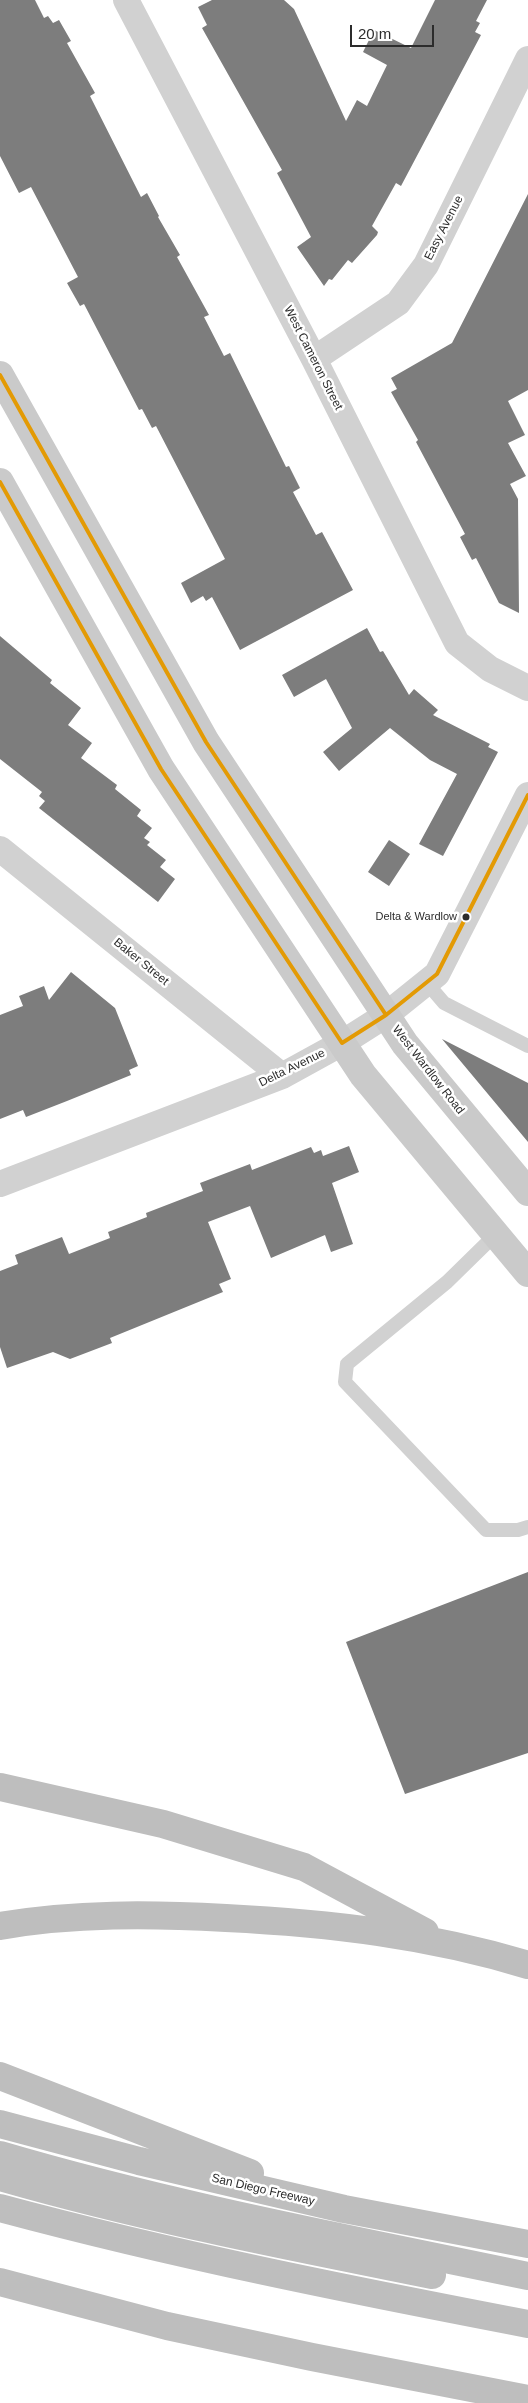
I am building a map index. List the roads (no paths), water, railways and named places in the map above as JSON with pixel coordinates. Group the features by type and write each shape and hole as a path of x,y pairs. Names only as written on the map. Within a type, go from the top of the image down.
{"highway":[{"path":"0,1787 163,1824 304,1867 444,1942"},
{"path":"2,1926 73,1918 165,1915 348,1927 444,1942 528,1965"},
{"path":"0,2076 344,2209"},
{"name":"San Diego Freeway","path":"0,2124 139,2161 344,2209 528,2244"},
{"path":"0,2155 71,2176 182,2203 528,2276"},
{"path":"0,2177 81,2200 272,2243 528,2294"},
{"path":"0,2208 185,2255 322,2285 528,2324"},
{"path":"0,2282 167,2326 312,2357 528,2399"}],"main road":[{"name":"West Wardlow Road","path":"0,375 206,742 405,1044 528,1192"},
{"path":"0,482 161,769 342,1044 363,1075 528,1273"}],"street":[{"name":"West Cameron Street","path":"128,1 314,359 458,643 490,669 528,688"},
{"name":"Easy Avenue","path":"314,359 398,303 420,272 528,59"},
{"name":"Delta Avenue","path":"0,1184 282,1076 342,1044 386,1015 437,974 528,795"},
{"name":"Baker Street","path":"0,849 282,1076"}],"lane":[{"path":"426,982 444,1003 528,1046"},
{"path":"496,1234 447,1282 347,1364 345,1382 486,1530 518,1530 528,1527"}],"place":[{"name":"Delta & Wardlow","path":"466,917"}]}
